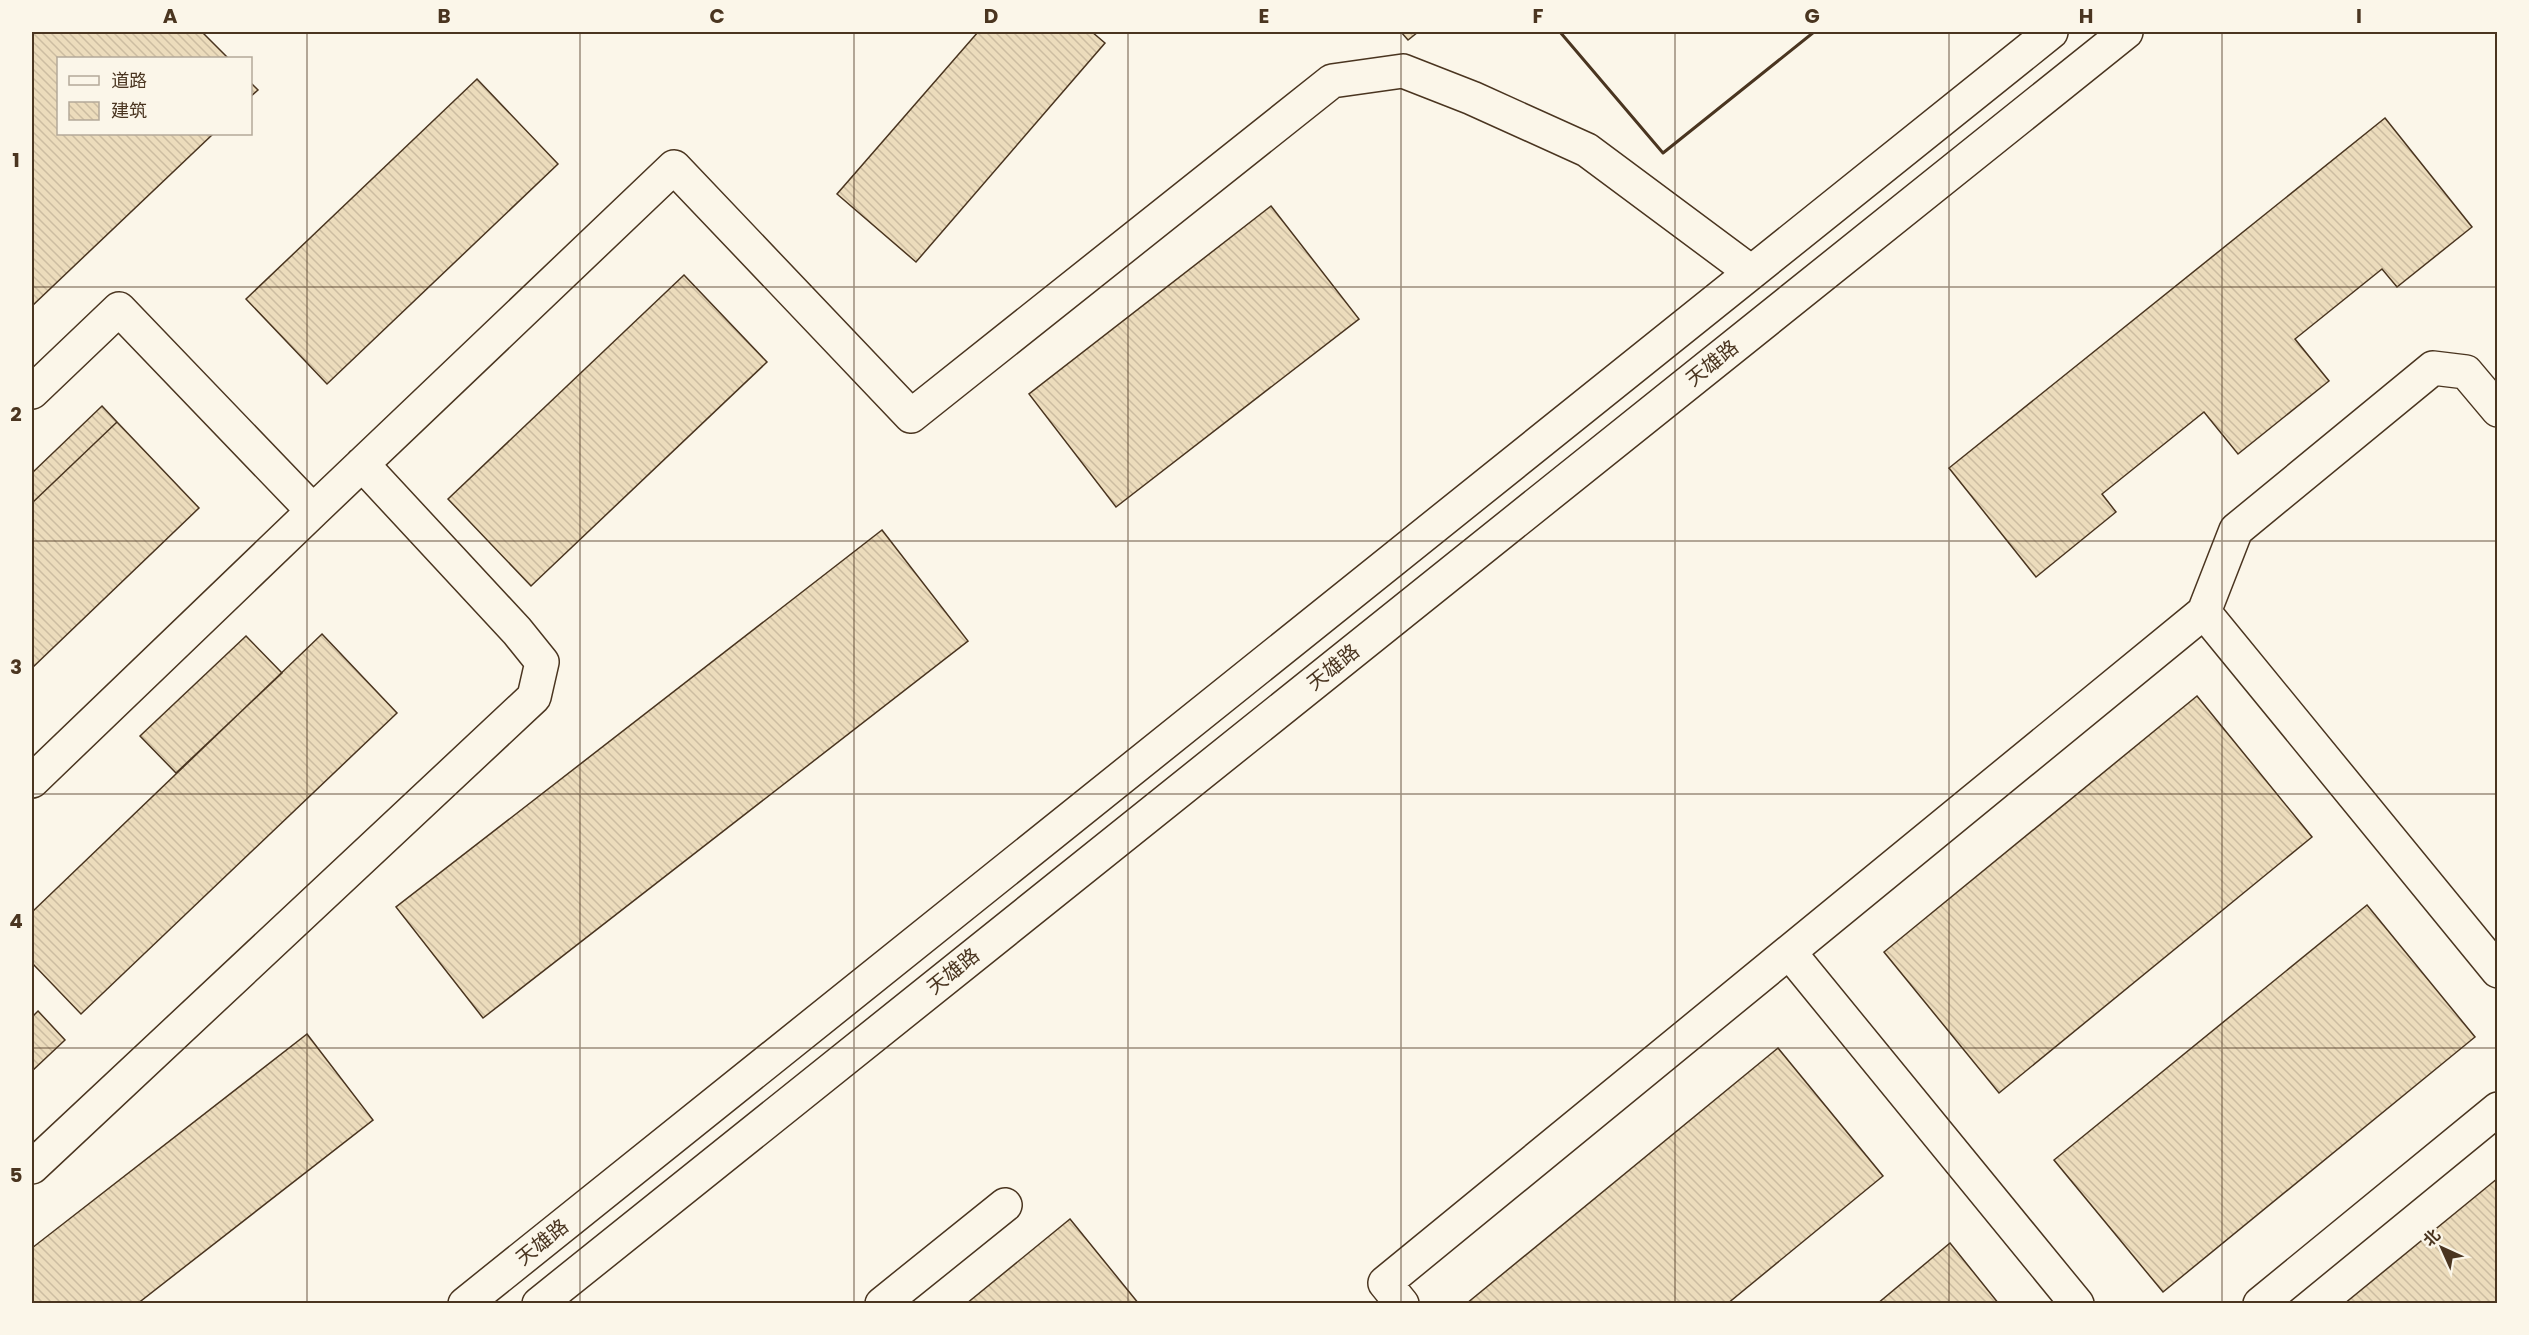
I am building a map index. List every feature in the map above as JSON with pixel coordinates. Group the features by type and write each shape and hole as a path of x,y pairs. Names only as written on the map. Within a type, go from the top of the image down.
{"main road":[{"name":"天雄路","path":"465,1304 2051,32"},
{"name":"天雄路","path":"539,1304 2126,32"},
{"path":"32,782 674,167 910,416 1332,81 1403,72 1472,98 1587,150 1750,273"},
{"path":"32,392 119,309 313,511"},
{"path":"1402,1304 1385,1283 2204,612 2236,530 2433,369 2466,372 2498,410"},
{"path":"32,1167 534,697 542,662 517,631 362,464"},
{"path":"2204,612 2498,971"},
{"path":"1789,952 2077,1304"},
{"path":"2260,1304 2498,1109"},
{"path":"882,1304 1005,1204"}],"building":[{"path":"32,32 202,32 227,57 57,57 57,135 212,135 32,306"},
{"path":"978,32 1092,32 1105,43 916,262 837,194"},
{"path":"1401,32 1418,32 1408,40"},
{"path":"477,79 558,164 327,384 246,299"},
{"path":"252,84 258,90 252,95"},
{"path":"2385,118 2472,227 2397,287 2382,269 2295,339 2329,381 2238,454 2204,412 2102,494 2116,512 2036,577 1949,468"},
{"path":"1271,206 1359,319 1116,507 1029,394"},
{"path":"684,275 767,362 531,586 448,499"},
{"path":"102,406 117,422 32,503 32,473"},
{"path":"117,422 199,508 32,668 32,503"},
{"path":"882,530 968,641 483,1018 396,907"},
{"path":"322,634 397,713 81,1014 32,963 32,912"},
{"path":"246,636 282,673 176,773 140,736"},
{"path":"2197,696 2312,837 1999,1093 1884,952"},
{"path":"2367,905 2475,1037 2163,1292 2054,1160"},
{"path":"38,1011 65,1040 32,1071 32,1017"},
{"path":"307,1034 373,1120 137,1304 32,1304 32,1248"},
{"path":"1778,1048 1883,1176 1727,1304 1466,1304"},
{"path":"2498,1178 2498,1304 2344,1304"},
{"path":"1070,1219 1139,1304 966,1304"},
{"path":"1950,1243 1999,1304 1877,1304"}],"wall":[{"path":"1560,32 1663,153 1814,32"}]}
